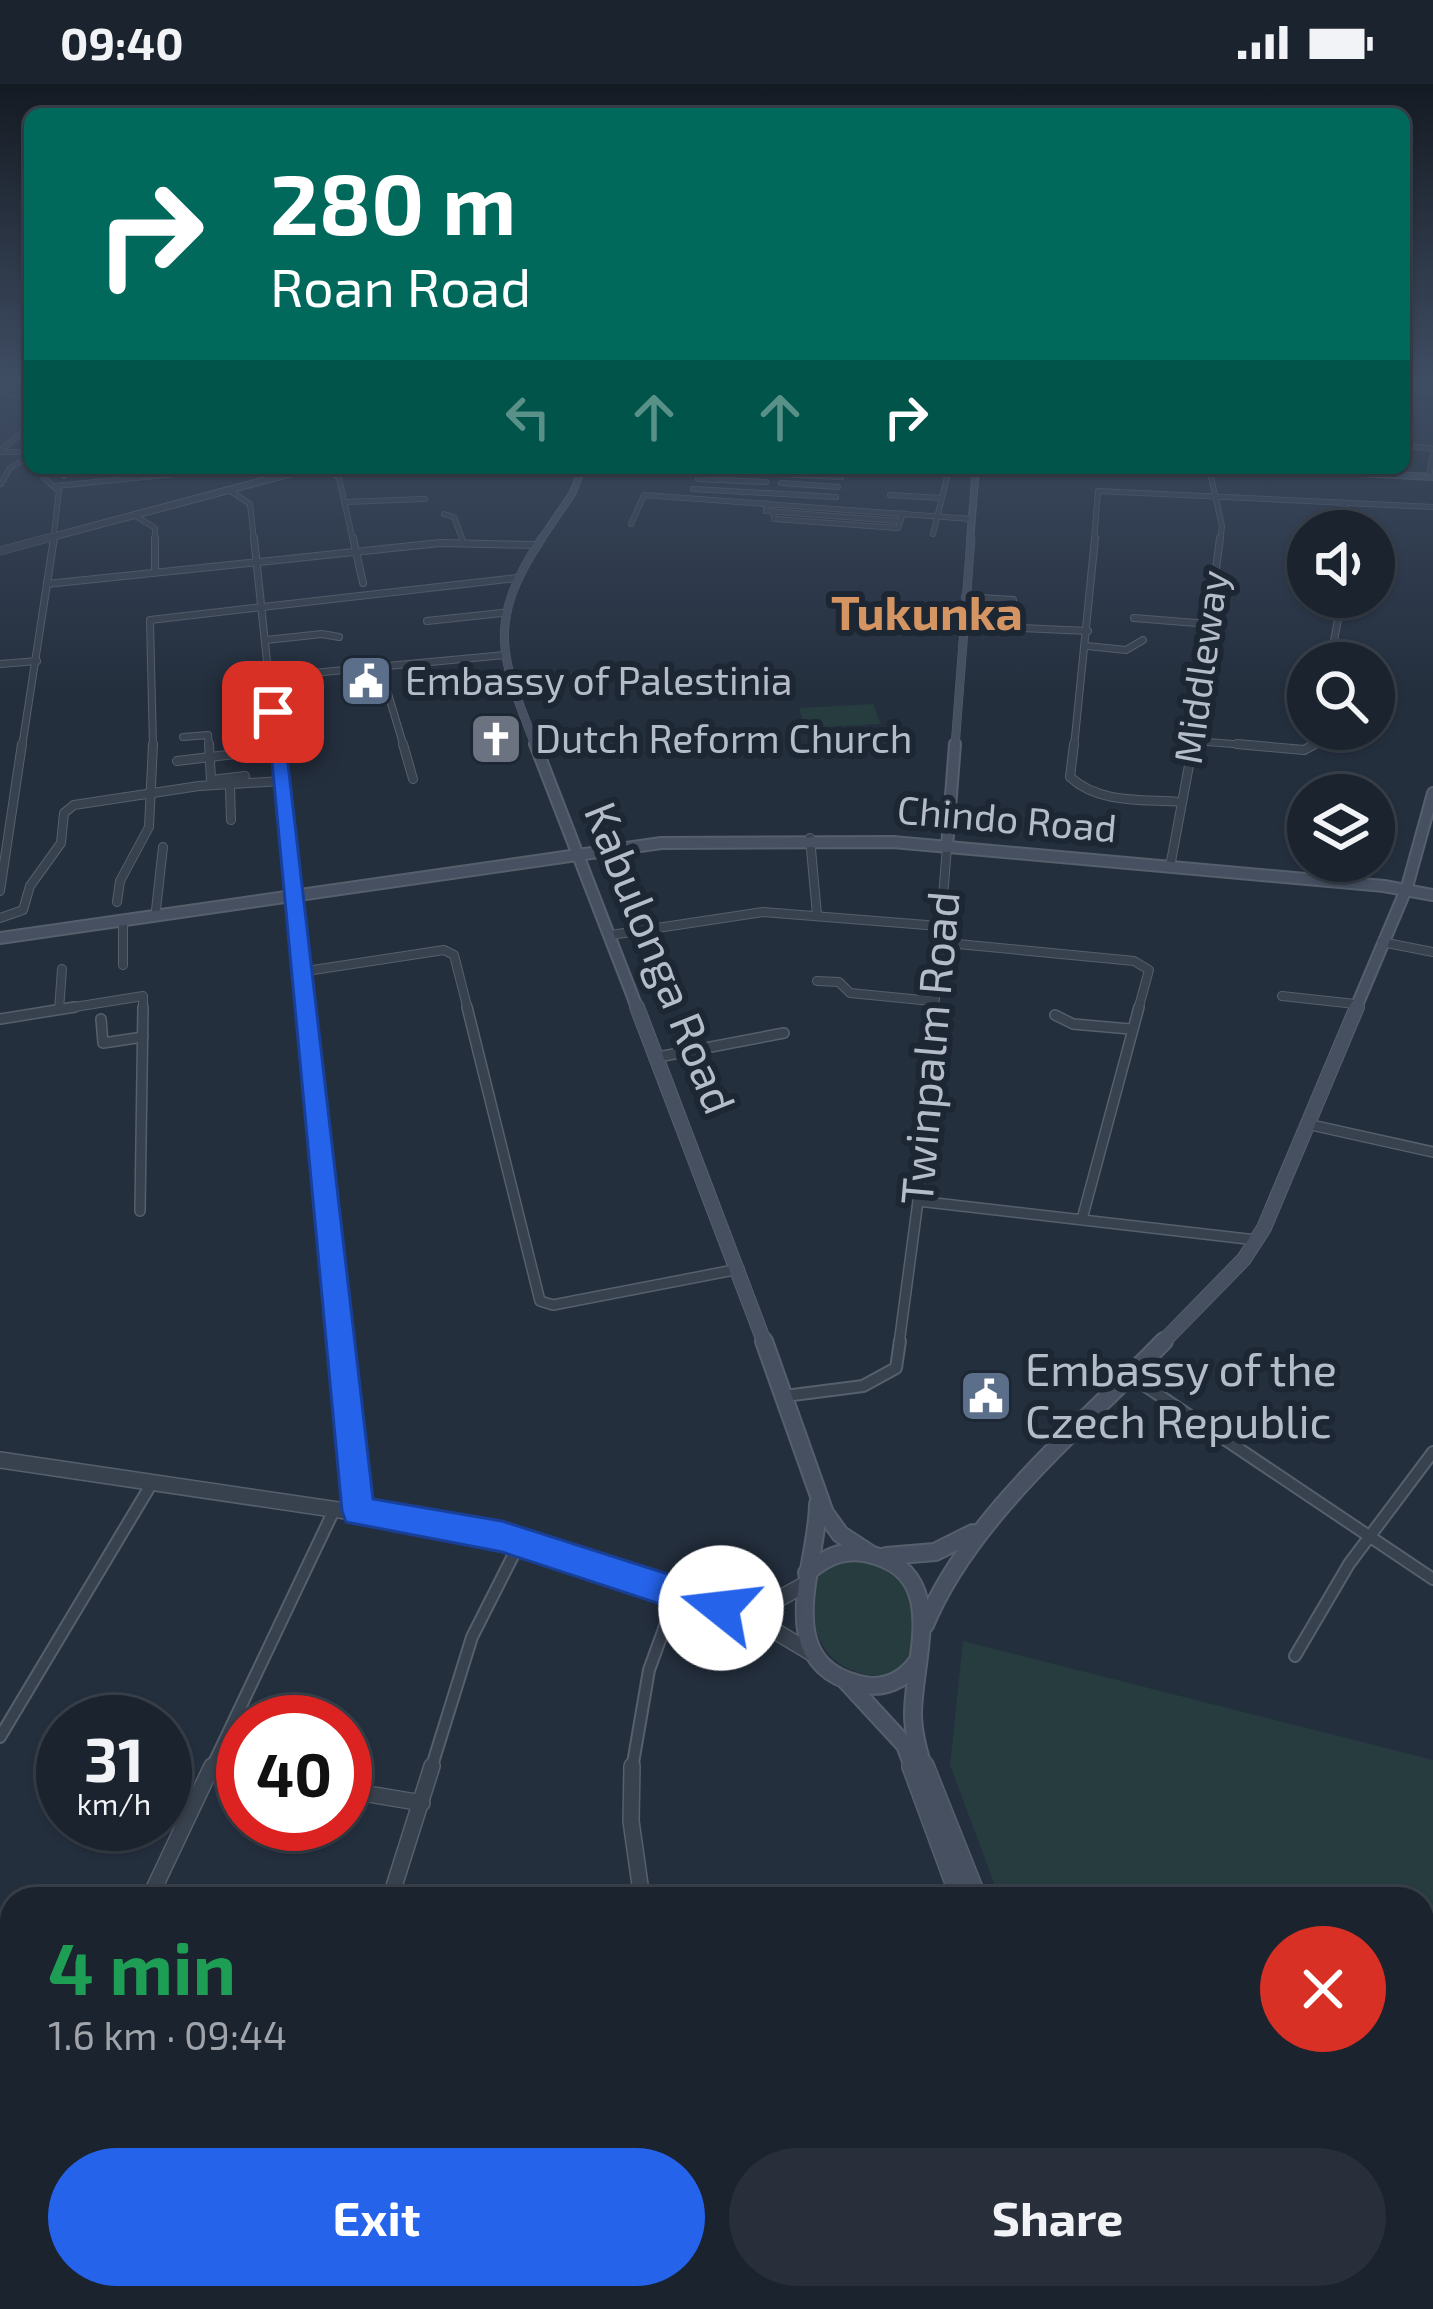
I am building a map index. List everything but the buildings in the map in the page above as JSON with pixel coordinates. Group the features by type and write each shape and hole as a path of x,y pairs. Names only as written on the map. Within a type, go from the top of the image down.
{"main road":[{"name":"Kabulonga Road","path":"575,482 516,578 502,613 512,685 739,1269 816,1487 835,1528 878,1555"},
{"name":"Twinpalm Road","path":"947,845 975,482"},
{"path":"971,1887 914,1735 925,1625 942,1584 983,1528 1132,1377 1256,1240 1276,1205 1382,942 1433,793"},
{"name":"Chindo Road","path":"291,892 638,844 810,840 947,845 1399,887"},
{"path":"1399,887 1429,893"},
{"path":"1399,887 1429,893"},
{"path":"0,936 291,892"},
{"path":"0,936 291,892"},
{"name":"Kabulonga Road","path":"805,1580 820,1525 816,1487"},
{"path":"958,1887 905,1744 817,1657 800,1613 805,1580 830,1555 935,1552 983,1528"},
{"path":"878,1555 913,1581 925,1625"},
{"path":"844,1680 874,1687 896,1682 920,1658"}],"street":[{"path":"0,891 60,496 51,482"},
{"path":"55,485 59,482"},
{"path":"55,485 88,482"},
{"path":"0,550 259,482"},
{"path":"341,482 363,583"},
{"path":"689,498 697,482"},
{"path":"749,502 765,482"},
{"path":"840,482 836,507 840,520"},
{"path":"933,534 946,482"},
{"name":"Middleway","path":"1170,865 1194,741 1222,526 1212,482"},
{"path":"776,493 781,483 838,487"},
{"path":"693,489 836,497"},
{"path":"229,490 250,504 358,1511"},
{"path":"1180,802 1099,793 1071,780 1087,646 1097,494 1102,490 1433,507"},
{"path":"890,495 941,498"},
{"path":"631,524 642,496 971,519"},
{"path":"345,502 425,499"},
{"path":"1343,502 1346,510"},
{"path":"766,503 764,510 773,511 774,519 840,520 898,528 903,513"},
{"path":"444,514 454,518 463,542"},
{"path":"134,515 156,532 155,572"},
{"path":"47,584 463,542 538,544"},
{"path":"117,902 118,878 148,833 153,793 150,620 516,578"},
{"path":"964,597 1013,600"},
{"path":"427,621 502,613"},
{"path":"1134,618 1209,624"},
{"path":"977,626 1088,631"},
{"path":"266,640 321,634 339,637"},
{"path":"1087,646 1126,650 1143,640"},
{"path":"270,677 505,655"},
{"path":"0,664 37,661"},
{"path":"380,667 413,779"},
{"path":"183,737 208,735 211,780 245,776"},
{"path":"1194,741 1287,749"},
{"path":"177,761 277,748"},
{"path":"0,918 23,910 31,884 61,843 66,810 153,793 281,781"},
{"path":"230,786 231,820"},
{"path":"810,840 817,915"},
{"name":"Twinpalm Road","path":"785,1396 863,1387 896,1368 918,1201 947,845"},
{"path":"156,910 163,847"},
{"path":"610,935 754,913 939,926"},
{"path":"123,920 123,965"},
{"path":"937,941 1140,963 1150,975 1130,1029 1082,1219"},
{"path":"1382,942 1433,952"},
{"path":"300,972 428,952 454,955 540,1301 553,1305 739,1269"},
{"path":"59,1010 62,969"},
{"path":"817,981 838,982 850,993 932,1001"},
{"path":"0,1019 143,996 140,1211"},
{"path":"1282,997 1355,1004"},
{"path":"1054,1015 1073,1024 1130,1029"},
{"path":"101,1018 103,1043 143,1036"},
{"path":"658,1057 784,1034"},
{"path":"1307,1124 1433,1152"},
{"path":"918,1201 1256,1240"},
{"path":"1132,1377 1433,1579"},
{"path":"1295,1656 1369,1536 1433,1452"},
{"path":"0,1460 481,1531 770,1626 817,1657"},
{"path":"0,1737 5,1717 152,1483"},
{"path":"155,1887 335,1508"},
{"path":"394,1887 472,1637 520,1542"},
{"path":"721,1608 766,1606 805,1580"},
{"path":"640,1887 629,1818 629,1761 650,1663 676,1596"},
{"path":"372,1795 422,1803"}],"green space":[{"path":"873,704 881,724 805,728 799,708"},
{"path":"863,1555 897,1579 914,1605 916,1636 902,1675 879,1676 844,1667 822,1644 815,1628 807,1587 823,1565"},
{"path":"963,1641 1433,1760 1433,1887 996,1887 950,1765"}],"place":[{"name":"Embassy of Palestinia","path":"366,681"},
{"name":"Dutch Reform Church","path":"496,739"},
{"name":"Embassy of the Czech Republic","path":"986,1396"}],"district":[{"name":"Tukunka","path":"927,613"}],"route":[{"path":"273,712 358,1511 481,1531 721,1608"}]}
